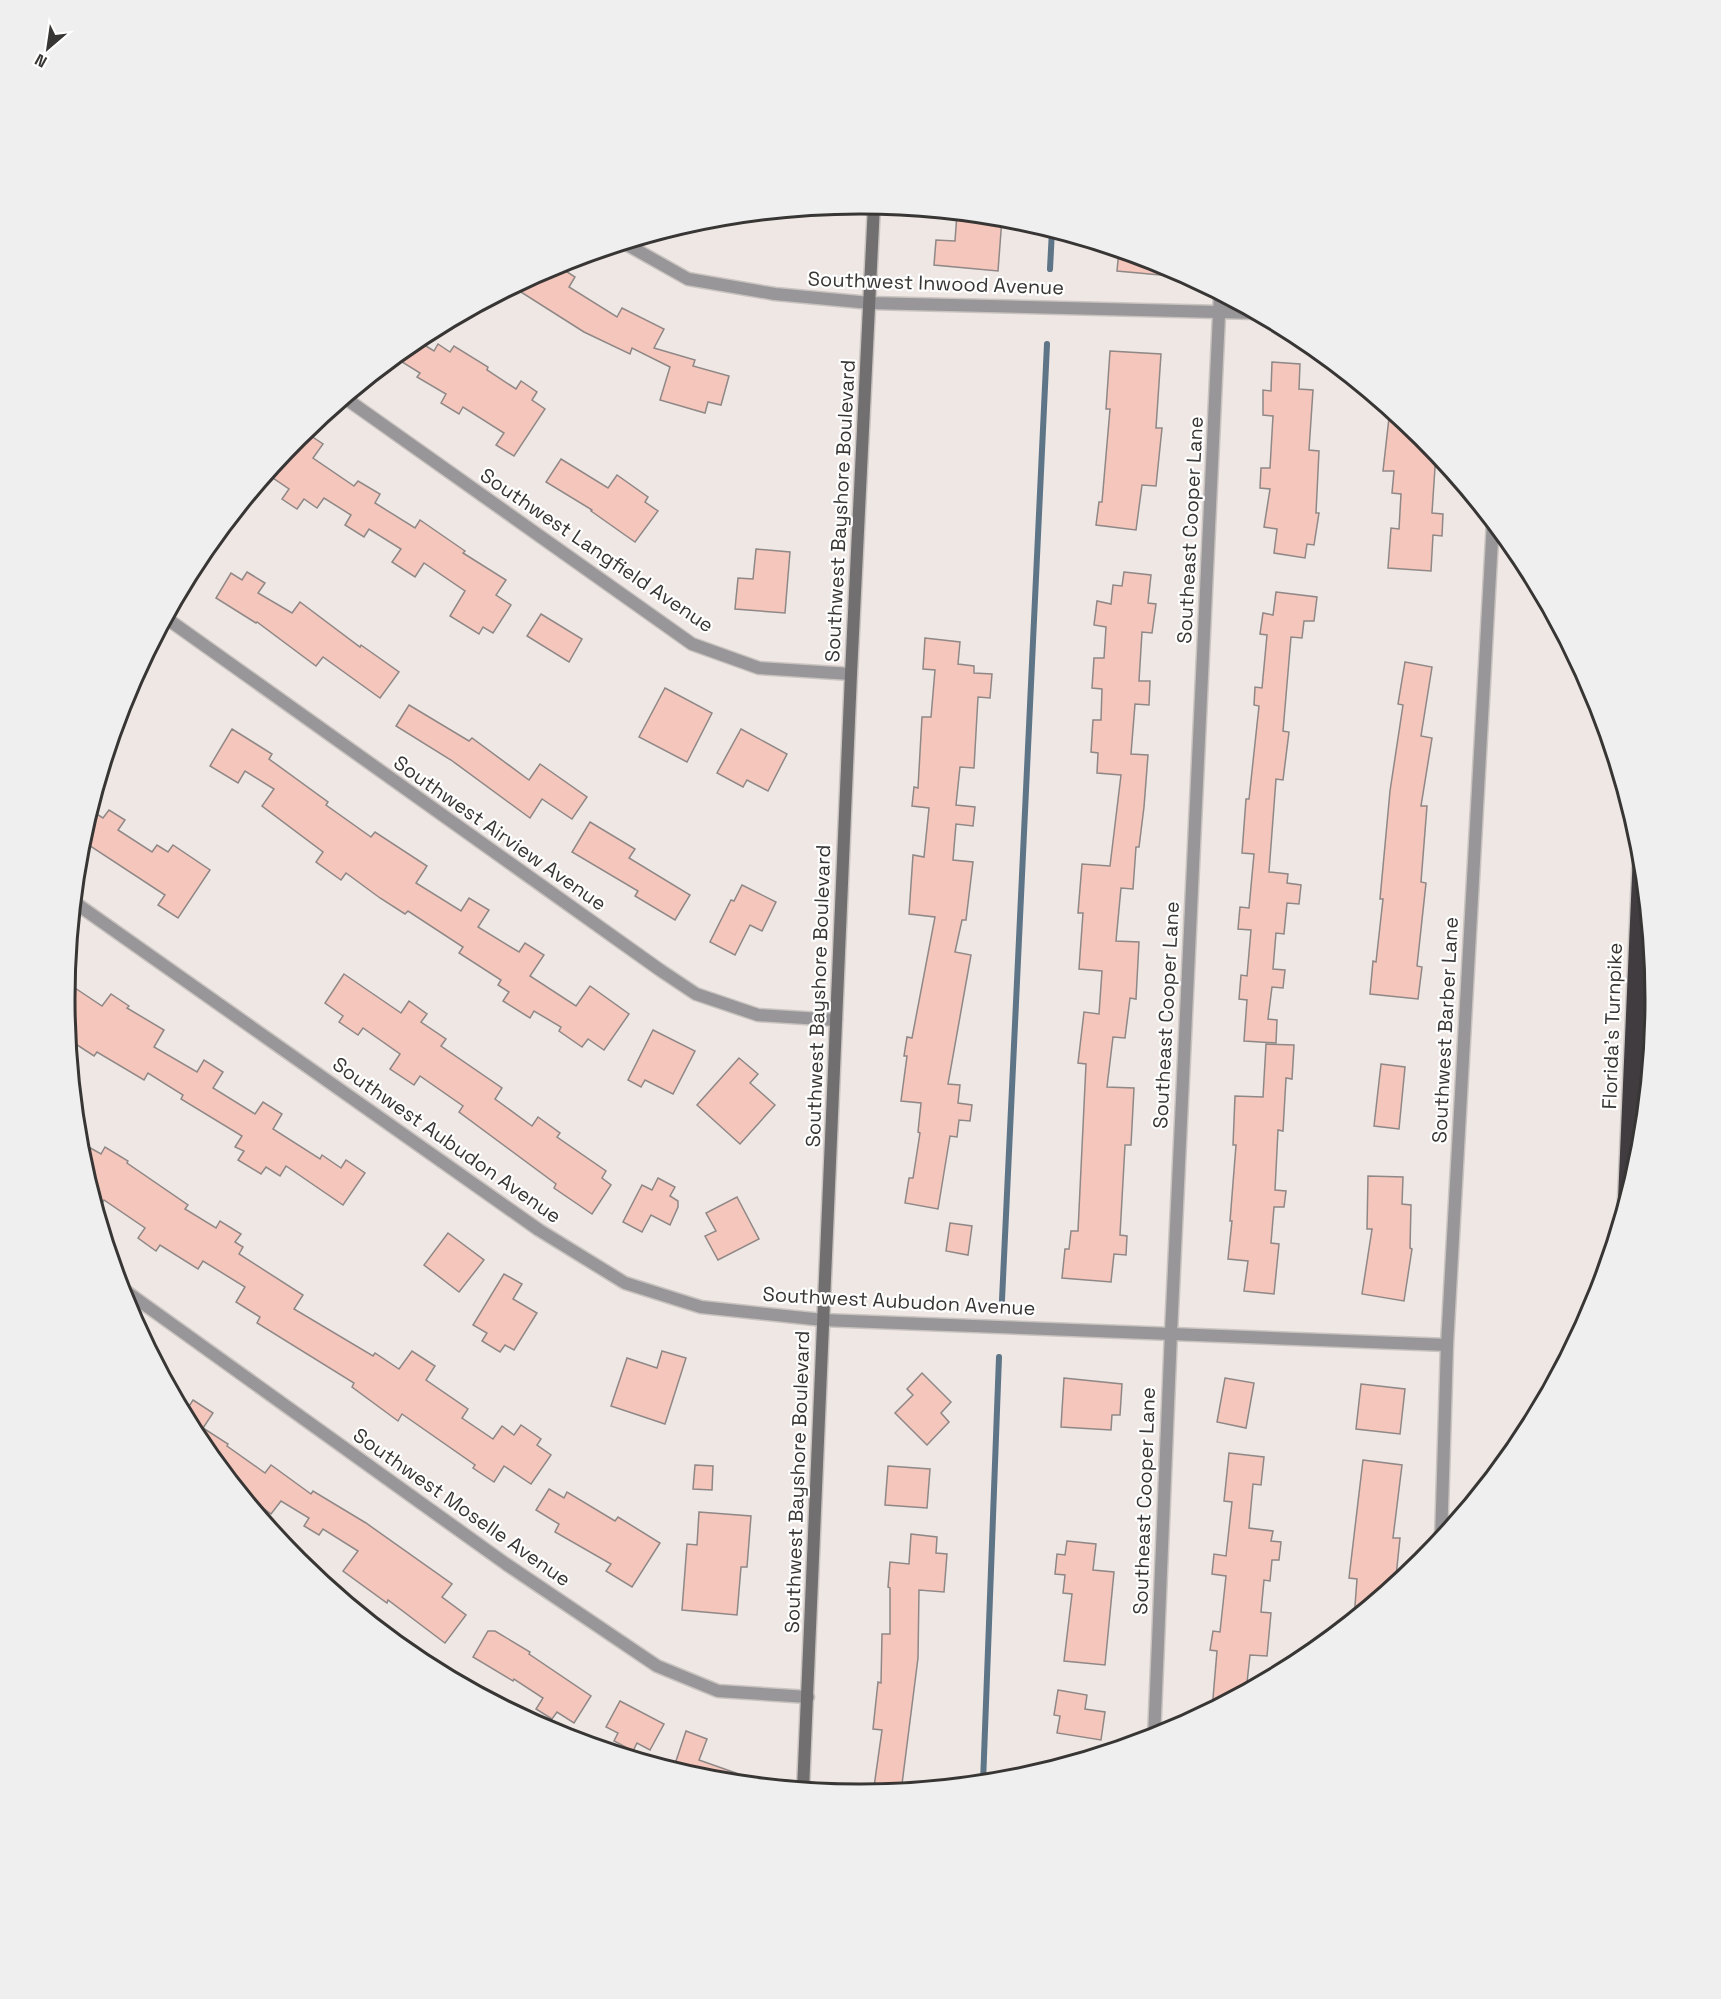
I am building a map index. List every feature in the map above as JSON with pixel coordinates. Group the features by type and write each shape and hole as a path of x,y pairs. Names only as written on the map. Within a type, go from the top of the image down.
{"highway":[{"name":"Florida's Turnpike","path":"1630,1159 1640,906"}],"street":[{"name":"Southwest Bayshore Boulevard","path":"803,1782 851,674 874,215"},
{"name":"Southwest Inwood Avenue","path":"633,248 688,279 775,294 870,303 1240,312"},
{"name":"Southeast Cooper Lane","path":"1154,1727 1220,301"},
{"name":"Southwest Langfield Avenue","path":"351,402 692,644 759,669 851,674"},
{"name":"Southwest Barber Lane","path":"1441,1527 1447,1344 1491,531"},
{"name":"Southwest Airview Avenue","path":"172,622 696,994 758,1015 836,1020"},
{"name":"Southwest Aubudon Avenue","path":"81,908 540,1230 625,1283 701,1307 823,1320 1447,1344"},
{"name":"Southwest Moselle Avenue","path":"134,1297 506,1564 657,1666 718,1690 808,1696"}],"building":[{"path":"956,220 1001,227 998,271 934,265 936,240 955,241"},
{"path":"1118,258 1164,275 1117,271"},
{"path":"567,272 575,277 569,287 617,317 622,308 664,329 654,348 695,360 693,366 729,376 721,405 708,402 705,413 660,400 670,367 632,348 630,354 584,332 520,292"},
{"path":"438,344 450,352 454,346 488,367 487,370 516,389 521,381 537,392 532,400 545,409 514,456 496,445 504,433 463,407 459,414 441,403 446,394 417,377 420,373 402,362 425,345 434,351"},
{"path":"1110,351 1161,354 1156,428 1162,428 1156,486 1142,485 1136,530 1096,525 1099,502 1102,502 1110,409 1106,409"},
{"path":"1272,362 1300,364 1299,389 1313,390 1309,450 1319,451 1316,513 1319,513 1314,545 1307,544 1305,558 1274,553 1277,529 1264,527 1270,489 1260,488 1261,468 1270,468 1273,416 1263,415 1263,390 1271,391"},
{"path":"1389,419 1435,465 1432,513 1443,514 1442,536 1433,535 1431,571 1388,568 1391,528 1399,529 1401,494 1392,493 1394,471 1383,471"},
{"path":"313,437 323,444 313,458 354,486 358,481 380,494 375,503 415,528 420,520 465,551 463,553 506,580 496,595 511,605 493,633 483,627 479,634 450,616 465,591 424,563 415,577 392,562 401,549 369,529 364,537 345,525 351,515 324,498 317,508 304,499 297,509 282,499 289,489 273,478"},
{"path":"561,459 608,488 617,475 648,497 645,502 658,511 635,542 592,510 546,482"},
{"path":"756,549 790,552 785,613 735,609 738,578 753,579"},
{"path":"247,572 265,583 258,593 292,613 300,602 360,647 361,645 399,672 380,698 323,657 316,666 257,622 216,598 231,573 242,580"},
{"path":"1124,572 1151,575 1148,603 1156,604 1152,633 1142,632 1139,681 1150,681 1149,705 1135,704 1131,754 1148,755 1144,807 1139,847 1136,847 1133,889 1121,888 1116,941 1139,942 1136,999 1130,998 1125,1038 1113,1037 1107,1087 1134,1088 1131,1145 1125,1145 1120,1235 1127,1236 1126,1255 1114,1254 1111,1282 1062,1278 1065,1249 1069,1249 1071,1231 1078,1231 1086,1064 1078,1063 1084,1012 1099,1014 1102,971 1079,969 1083,913 1078,913 1082,864 1110,866 1121,775 1097,773 1098,753 1091,752 1093,720 1101,720 1102,689 1092,688 1094,658 1104,658 1106,627 1094,625 1097,601 1111,604 1113,585 1122,586"},
{"path":"1276,592 1317,597 1314,621 1304,621 1302,638 1291,637 1283,731 1289,732 1283,780 1276,779 1269,872 1288,874 1287,883 1301,885 1299,904 1287,903 1284,934 1276,933 1273,969 1285,970 1283,988 1272,987 1268,1019 1277,1020 1276,1043 1244,1041 1247,1000 1239,999 1241,975 1247,976 1251,930 1238,929 1240,907 1249,908 1254,854 1242,853 1246,799 1249,799 1259,706 1254,705 1255,687 1262,688 1267,635 1260,634 1263,613 1273,615"},
{"path":"541,614 582,639 569,662 527,636"},
{"path":"925,638 960,642 958,664 974,666 974,673 992,674 990,698 978,697 974,768 960,767 956,805 975,807 973,826 956,824 953,860 973,862 966,920 962,920 955,952 971,955 948,1084 960,1085 958,1103 972,1105 970,1121 959,1120 957,1137 950,1136 938,1209 905,1203 909,1178 913,1178 920,1133 918,1132 921,1103 901,1101 907,1037 912,1038 935,917 909,914 913,855 924,857 929,808 912,806 914,787 918,788 922,717 931,717 935,670 923,669"},
{"path":"1405,662 1432,667 1421,736 1432,738 1421,806 1427,806 1421,882 1426,883 1417,966 1422,967 1418,999 1370,994 1383,899 1380,899 1390,791 1403,705 1398,704"},
{"path":"665,688 712,713 687,762 639,737"},
{"path":"409,705 469,741 472,738 529,780 540,764 587,797 572,819 542,799 530,818 451,760 396,726"},
{"path":"232,729 272,754 269,759 328,802 326,805 371,837 375,832 427,866 416,883 461,911 469,898 489,910 478,927 519,952 525,943 544,955 530,976 576,1006 590,986 629,1014 604,1050 588,1039 582,1047 559,1031 561,1027 534,1011 530,1018 503,1001 509,992 498,985 501,980 459,953 463,947 408,911 405,914 346,873 341,880 316,862 323,852 262,806 274,789 245,771 238,783 210,766"},
{"path":"741,729 787,754 768,791 747,780 743,787 717,773"},
{"path":"109,810 125,820 118,830 152,852 157,845 168,852 173,845 210,870 178,918 158,905 165,895 90,846 98,815 103,818"},
{"path":"590,822 635,849 629,858 690,895 675,920 635,896 638,891 572,852"},
{"path":"742,885 776,902 762,931 750,925 735,955 710,942 731,900 734,901"},
{"path":"344,974 401,1013 409,1001 427,1014 421,1022 446,1039 441,1046 502,1088 495,1099 532,1126 538,1117 560,1133 557,1137 606,1171 602,1178 611,1185 592,1214 554,1188 556,1184 459,1112 463,1106 420,1076 414,1085 390,1069 400,1054 363,1028 358,1035 339,1022 343,1016 325,1003"},
{"path":"75,988 102,1006 111,994 129,1006 127,1008 164,1030 154,1047 197,1072 204,1060 223,1072 213,1088 255,1114 263,1102 282,1114 273,1129 320,1159 322,1155 341,1168 346,1160 365,1173 343,1205 286,1166 280,1176 266,1167 261,1174 238,1160 244,1151 235,1147 242,1136 181,1099 183,1095 148,1073 144,1080 97,1052 94,1056 77,1045"},
{"path":"653,1030 695,1051 673,1094 645,1080 641,1087 628,1080"},
{"path":"1266,1044 1294,1045 1292,1079 1286,1078 1283,1131 1278,1130 1275,1190 1286,1191 1284,1207 1274,1207 1271,1243 1279,1244 1274,1294 1244,1291 1248,1261 1228,1259 1236,1145 1233,1145 1235,1096 1263,1097"},
{"path":"739,1058 758,1074 750,1083 775,1105 740,1144 697,1105"},
{"path":"1381,1064 1405,1067 1399,1129 1374,1126"},
{"path":"89,1147 101,1154 105,1147 188,1205 185,1209 216,1228 220,1221 241,1234 235,1242 243,1247 239,1254 303,1295 294,1309 373,1356 375,1353 399,1369 412,1351 435,1366 426,1380 468,1409 462,1418 493,1439 502,1426 514,1435 521,1425 541,1439 537,1445 551,1455 531,1484 504,1466 494,1482 473,1468 475,1465 402,1414 398,1421 352,1387 354,1383 257,1323 260,1317 236,1302 245,1287 203,1261 198,1269 160,1245 156,1251 138,1238 145,1228 104,1200 102,1203"},
{"path":"1368,1176 1403,1177 1402,1204 1411,1205 1410,1248 1412,1249 1404,1301 1362,1294 1372,1229 1367,1229"},
{"path":"658,1178 675,1187 670,1196 678,1201 678,1207 670,1225 651,1215 642,1232 623,1222 642,1185 652,1190"},
{"path":"737,1197 759,1239 718,1260 705,1236 716,1231 706,1213"},
{"path":"950,1223 972,1226 968,1255 946,1251"},
{"path":"448,1233 484,1260 459,1292 424,1265"},
{"path":"504,1274 522,1284 513,1299 537,1313 514,1350 505,1345 500,1352 482,1341 487,1333 473,1325"},
{"path":"662,1351 686,1358 665,1424 611,1406 627,1358 657,1368"},
{"path":"922,1373 951,1402 941,1413 949,1422 927,1445 895,1413 913,1395 907,1389"},
{"path":"1064,1378 1122,1384 1120,1415 1112,1415 1111,1430 1061,1427"},
{"path":"1225,1378 1254,1383 1246,1428 1217,1422"},
{"path":"1361,1384 1405,1389 1400,1434 1356,1429"},
{"path":"193,1400 213,1413 203,1428 265,1473 271,1465 311,1494 313,1491 366,1523 452,1584 442,1597 466,1615 445,1643 388,1600 387,1603 343,1571 358,1551 323,1529 319,1535 304,1526 309,1518 281,1501 271,1514 263,1508 237,1478 207,1436 189,1406"},
{"path":"1229,1453 1264,1457 1261,1485 1253,1484 1249,1528 1273,1531 1271,1541 1281,1542 1279,1560 1272,1560 1270,1581 1264,1580 1261,1612 1271,1613 1267,1656 1250,1655 1247,1683 1213,1701 1217,1651 1210,1650 1213,1631 1220,1632 1226,1576 1212,1574 1214,1554 1226,1556 1232,1502 1224,1501"},
{"path":"1363,1460 1402,1465 1393,1538 1400,1538 1396,1573 1355,1610 1357,1579 1349,1578"},
{"path":"695,1465 713,1466 712,1490 693,1489"},
{"path":"888,1466 930,1469 927,1508 885,1505"},
{"path":"549,1489 564,1498 567,1492 615,1521 618,1517 660,1543 632,1587 606,1571 611,1564 555,1532 559,1524 536,1510"},
{"path":"699,1512 751,1516 747,1567 741,1567 737,1615 682,1610 687,1544 697,1545"},
{"path":"911,1534 937,1537 936,1553 947,1554 944,1592 919,1590 918,1658 902,1783 874,1784 882,1730 873,1729 878,1682 881,1683 882,1634 890,1634 890,1588 888,1587 890,1562 909,1564"},
{"path":"1067,1541 1096,1544 1093,1570 1114,1572 1105,1665 1064,1661 1072,1594 1063,1593 1065,1575 1055,1574 1057,1554 1065,1555"},
{"path":"488,1631 495,1631 530,1652 529,1654 591,1696 574,1723 557,1712 552,1719 536,1709 543,1698 473,1657"},
{"path":"1058,1690 1087,1695 1085,1709 1105,1712 1101,1740 1057,1733 1060,1716 1054,1715"},
{"path":"620,1701 664,1724 650,1750 637,1743 631,1750 614,1741 618,1733 606,1727"},
{"path":"686,1731 707,1739 699,1760 744,1776 707,1770 676,1762"}],"waterway":[{"path":"1050,269 1052,238"},
{"path":"1002,1300 1047,344"},
{"path":"983,1775 999,1357"}]}
